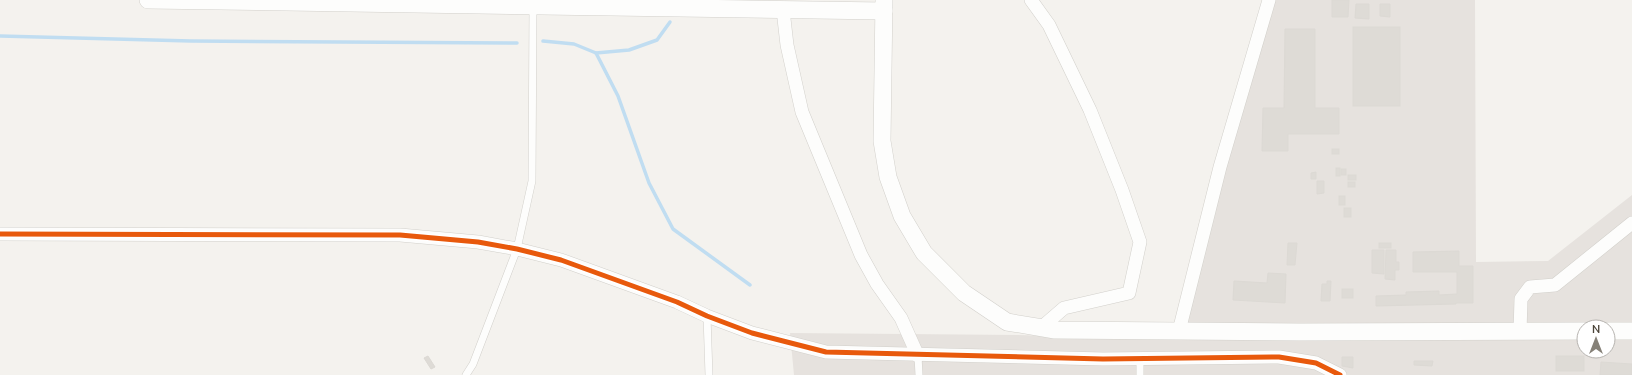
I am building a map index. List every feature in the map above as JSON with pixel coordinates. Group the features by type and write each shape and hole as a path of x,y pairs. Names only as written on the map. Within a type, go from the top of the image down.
{"street":[{"path":"148,0 314,1 533,6 637,4 783,10 884,5 882,142 888,177 902,216 924,253 964,293 1007,322 1056,330 1576,331"},
{"path":"1031,0 1049,25 1090,110 1122,190 1140,242 1129,293 1064,308 1042,327"},
{"path":"1178,330 1220,167 1268,0"},
{"path":"783,10 787,46 802,112 861,255 901,318 918,356"},
{"path":"1520,332 1521,299 1530,287 1555,285 1632,223"},
{"path":"0,234 400,235 478,242 517,249 561,260 677,302 707,316 752,333 826,352 918,356 1140,359 1279,357 1316,363 1340,375"},
{"path":"1616,331 1632,331"}],"lane":[{"path":"466,375 473,364 517,249 532,181 533,6"},
{"path":"707,316 709,375"},
{"path":"918,356 919,375"},
{"path":"1140,359 1140,375"}],"shaded area":[{"path":"1270,0 1475,0 1476,262 1548,261 1632,195 1632,375 794,375 790,333 1018,335 1182,340 1188,277"}],"building":[{"path":"1332,0 1349,0 1348,17 1332,17"},
{"path":"1356,4 1369,4 1369,19 1355,18"},
{"path":"1380,4 1390,4 1390,17 1380,16"},
{"path":"1353,27 1400,27 1400,106 1353,106"},
{"path":"1285,29 1315,29 1315,108 1339,108 1339,134 1288,134 1288,151 1262,151 1263,108 1284,108"},
{"path":"1332,149 1339,149 1339,154 1332,154"},
{"path":"1336,168 1340,168 1340,176 1336,176"},
{"path":"1341,169 1346,169 1346,175 1341,175"},
{"path":"1316,172 1316,179 1311,179 1311,173"},
{"path":"1348,175 1356,175 1356,180 1348,180"},
{"path":"1317,181 1324,181 1324,193 1317,194"},
{"path":"1348,182 1355,182 1355,187 1348,187"},
{"path":"1339,196 1345,196 1345,205 1339,205"},
{"path":"1344,208 1351,208 1351,217 1344,217"},
{"path":"1288,243 1297,243 1295,265 1287,265"},
{"path":"1379,243 1391,243 1391,248 1379,248"},
{"path":"1372,250 1384,250 1384,274 1372,273"},
{"path":"1386,250 1396,250 1396,262 1399,262 1399,270 1395,270 1395,280 1385,279"},
{"path":"1459,251 1459,266 1473,266 1473,303 1376,306 1376,296 1406,295 1406,292 1439,291 1439,295 1457,294 1457,272 1413,272 1413,252"},
{"path":"1268,273 1286,274 1285,303 1233,300 1234,281 1267,283"},
{"path":"1327,281 1331,281 1330,301 1321,301 1322,284 1327,284"},
{"path":"1342,289 1353,289 1353,298 1342,298"},
{"path":"428,356 435,367 431,369 424,358"},
{"path":"1556,356 1576,356 1576,359 1584,359 1584,371 1556,371"},
{"path":"1342,357 1353,357 1353,368 1342,366"},
{"path":"1414,361 1433,361 1432,366 1414,365"},
{"path":"1601,362 1632,364 1632,375 1600,375"}],"waterway":[{"path":"596,53 629,50 657,40 670,22"},
{"path":"0,36 191,41 517,43"},
{"path":"543,41 574,44 596,53 618,96 649,183 673,229 750,285"}],"cycle path":[{"path":"0,234 400,235 478,242 517,249 561,260 677,302 707,316 752,333 826,352 1103,359 1279,357 1316,363 1340,375"}]}
